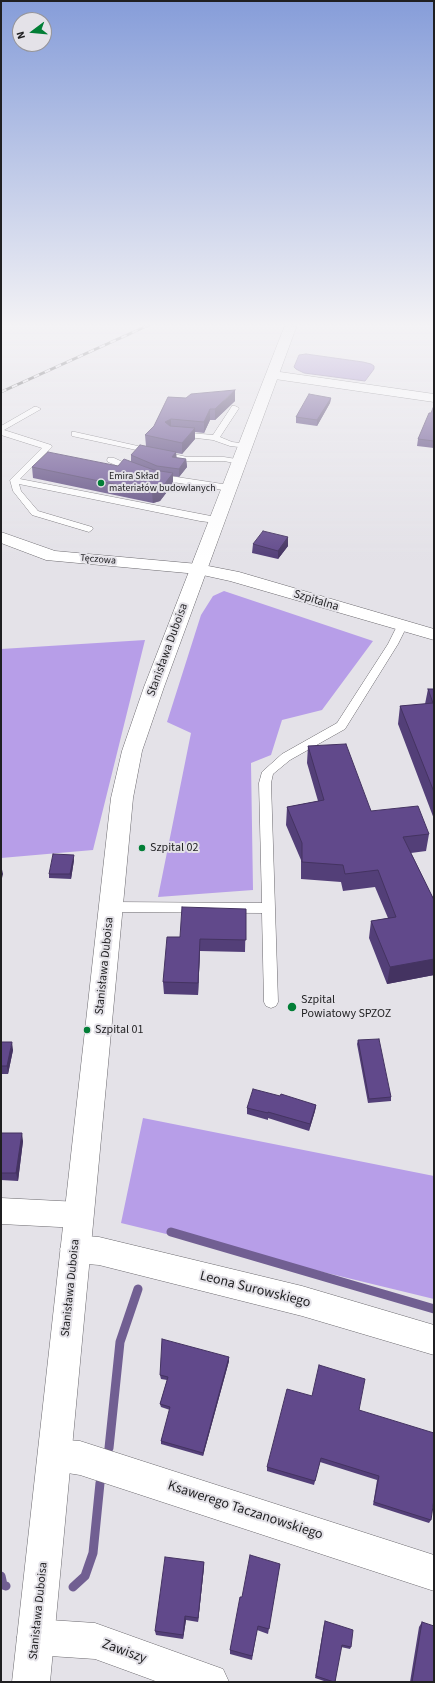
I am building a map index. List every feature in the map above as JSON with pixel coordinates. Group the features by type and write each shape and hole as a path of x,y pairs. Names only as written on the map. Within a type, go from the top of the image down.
{"street":[{"name":"Stanisława Duboisa","path":"31,1682 75,1249 112,907 122,798 132,751 154,687 216,520 262,404"},
{"name":"Tęczowa","path":"1,537 52,556 198,569"},
{"name":"Szpitalna","path":"198,569 233,576 434,636"},
{"path":"1,1211 79,1215"},
{"name":"Leona Surowskiego","path":"75,1249 99,1251 302,1301 434,1340"},
{"name":"Ksawerego Taczanowskiego","path":"55,1455 80,1458 434,1573"},
{"name":"Zawiszy","path":"36,1638 95,1641 210,1682"}],"lane":[{"path":"215,438 235,408"},
{"path":"1,430 37,410"},
{"path":"1,430 48,447 14,480"},
{"path":"171,433 215,438 230,444 245,446"},
{"path":"75,434 187,459 224,459 239,462"},
{"path":"111,460 155,477 229,488"},
{"path":"14,480 216,520"},
{"path":"14,480 18,491 35,513 89,529"},
{"path":"271,1002 265,783 268,772 286,757 341,726 393,644 402,626"},
{"path":"112,907 268,908"}],"shaded area":[{"path":"224,591 373,641 322,710 282,720 271,755 251,763 253,890 158,897 191,733 167,722 201,615 213,596"},
{"path":"145,640 93,850 1,858 1,649"},
{"path":"143,1118 434,1176 434,1299 121,1223"}],"building":[{"path":"165,404 221,404 215,409 210,409 204,422 171,419 165,422 170,426 195,428 182,443 145,435 154,426"},
{"path":"304,404 327,404 317,420 296,417"},
{"path":"433,408 434,441 418,439 429,413 431,413"},
{"path":"140,445 176,452 172,457 186,459 179,469 157,466 131,455"},
{"path":"48,452 118,466 124,459 154,470 173,473 160,490 152,492 32,467"},
{"path":"263,531 288,537 278,551 253,544"},
{"path":"428,689 434,689 434,792 400,706 433,703"},
{"path":"346,744 371,811 418,806 429,834 403,837 434,900 434,959 390,967 371,921 396,917 378,870 345,874 343,865 302,862 302,843 287,807 324,800 308,746"},
{"path":"53,854 74,855 70,874 49,874"},
{"path":"182,907 246,909 246,940 200,939 198,983 163,982 167,937 180,937"},
{"path":"379,1039 391,1097 369,1099 358,1040"},
{"path":"1,1042 12,1042 7,1066 1,1066"},
{"path":"253,1089 280,1096 281,1094 316,1105 310,1124 268,1112 247,1108"},
{"path":"1,1133 22,1133 16,1173 1,1173"},
{"path":"162,1339 229,1357 203,1453 161,1441 170,1407 160,1404 168,1377 160,1375"},
{"path":"319,1365 365,1379 359,1410 434,1433 434,1499 431,1520 374,1502 379,1476 321,1458 315,1481 267,1467 287,1389 312,1396"},
{"path":"250,1555 280,1564 269,1629 258,1626 252,1656 230,1650"},
{"path":"165,1557 204,1562 198,1618 185,1616 183,1635 155,1631"},
{"path":"325,1621 353,1630 351,1647 342,1645 335,1682 316,1676"},
{"path":"422,1622 434,1626 434,1682 412,1682"}],"waterway":[{"path":"171,1232 434,1309"},
{"path":"109,1448 120,1342 138,1289"},
{"path":"73,1587 85,1576 93,1553 100,1483"},
{"path":"1,1576 3,1585 6,1586"}],"place":[{"name":"Emira Skład materiałów budowlanych","path":"101,483"},
{"name":"Szpital 02","path":"142,848"},
{"name":"Szpital Powiatowy SPZOZ","path":"292,1007"},
{"name":"Szpital 01","path":"87,1030"}]}
